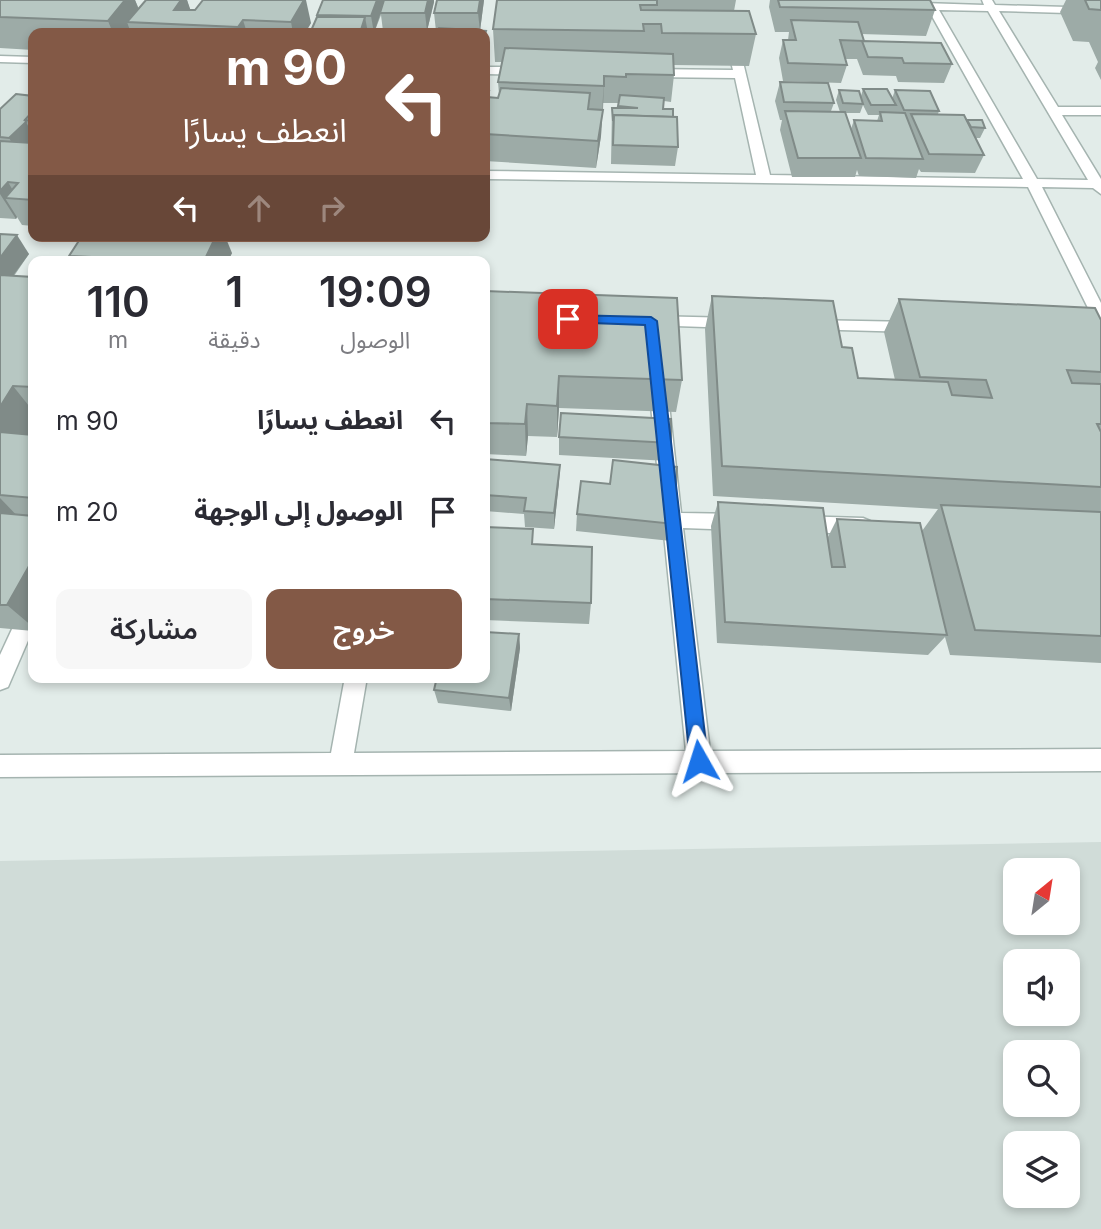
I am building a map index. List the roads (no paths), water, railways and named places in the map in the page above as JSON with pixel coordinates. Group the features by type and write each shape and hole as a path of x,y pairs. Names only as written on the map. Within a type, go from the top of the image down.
{"street":[{"path":"905,5 990,5 1101,10"},
{"path":"990,5 1099,187"},
{"path":"932,6 1033,184 1101,318"},
{"path":"735,50 738,74 764,180"},
{"path":"0,59 28,60"},
{"path":"490,70 538,71"},
{"path":"632,72 738,74"},
{"path":"1054,111 1101,111"},
{"path":"490,174 1099,187"},
{"path":"647,325 747,323"},
{"path":"788,324 924,328"},
{"path":"655,361 699,761"},
{"path":"673,520 755,523"},
{"path":"783,524 880,527"},
{"path":"0,680 28,616"},
{"path":"340,765 355,683"},
{"path":"0,766 1101,761"}]}
